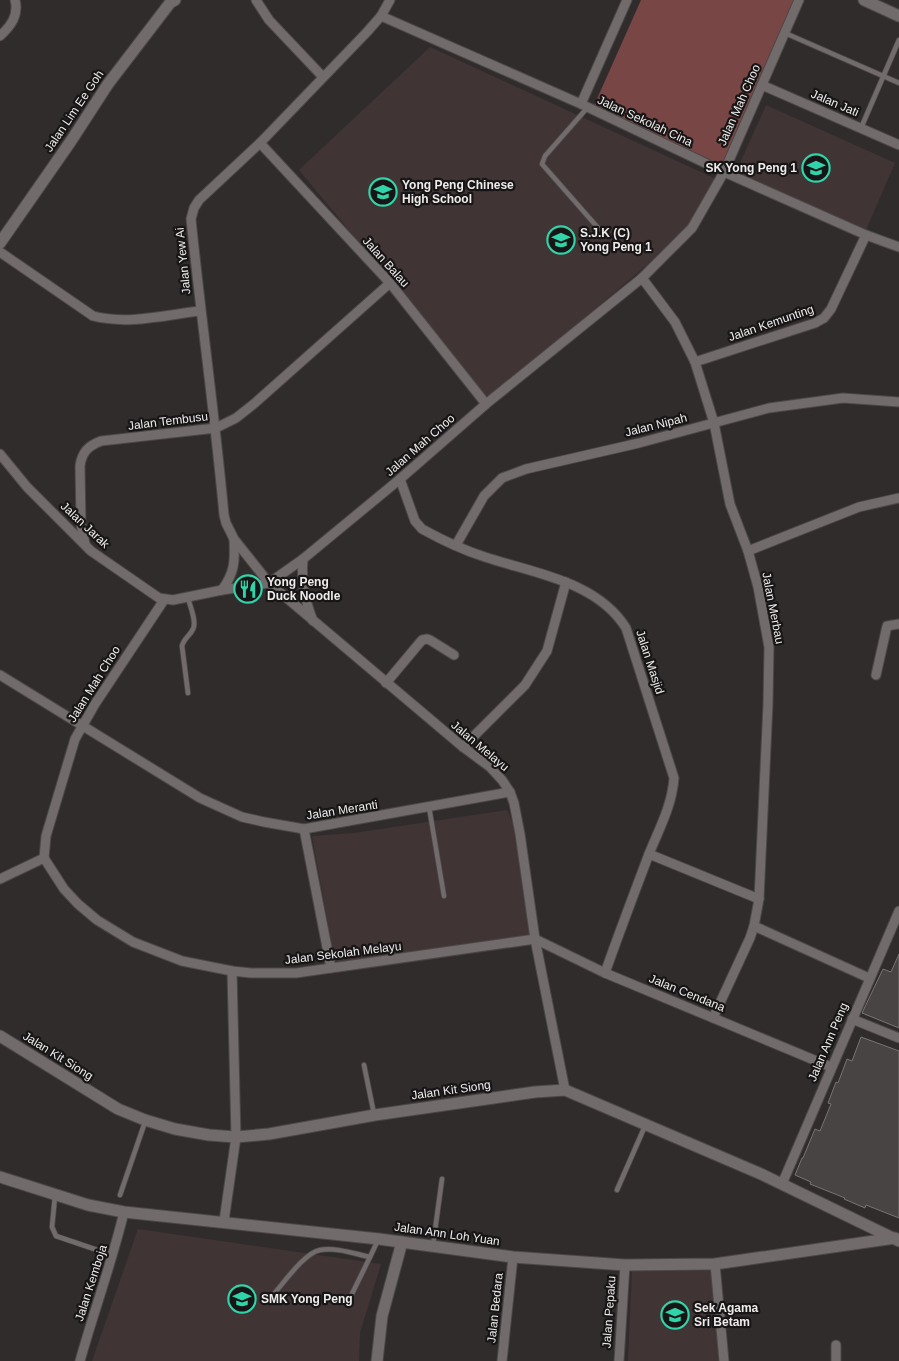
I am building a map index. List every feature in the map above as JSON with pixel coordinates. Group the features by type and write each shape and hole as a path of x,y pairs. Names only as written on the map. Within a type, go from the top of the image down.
{"street":[{"path":"0,36 7,30 15,17 16,0"},
{"path":"256,0 269,20 323,77"},
{"name":"Jalan Yew Ai","path":"268,583 234,539 226,524 224,515 216,428 200,311 191,219 194,208 199,200 260,143 381,16 390,0"},
{"path":"584,106 627,0"},
{"name":"Jalan Mah Choo","path":"44,858 46,836 75,739 82,725 164,600 188,598 222,590 268,583 303,559 400,479 486,404 642,278 692,228 724,172 799,0"},
{"path":"864,0 880,3 899,16"},
{"name":"Jalan Lim Ee Goh","path":"0,242 71,141 108,84 171,1"},
{"name":"Jalan Sekolah Cina","path":"381,16 584,106 724,172 866,235 899,247"},
{"name":"Jalan Jati","path":"762,85 899,144"},
{"name":"Jalan Balau","path":"260,143 390,283 486,404"},
{"name":"Jalan Kemunting","path":"695,362 815,323 824,318 832,309 866,235"},
{"path":"0,252 94,316 109,320 135,320 200,311"},
{"name":"Jalan Merbau","path":"642,278 675,322 695,362 714,423 730,504 748,551 758,587 769,648 759,899 754,926 714,1018"},
{"name":"Jalan Tembusu","path":"86,544 81,524 80,466 81,457 86,449 92,444 101,441 216,428 236,418 390,283"},
{"name":"Jalan Nipah","path":"456,545 484,496 502,478 526,469 639,443 769,408 843,398 899,402"},
{"name":"Jalan Jarak","path":"0,454 27,487 91,551 153,596 164,600"},
{"name":"Jalan Masjid","path":"400,479 415,521 422,529 483,556 566,582 595,597 607,606 618,615 626,628 674,778 669,809 649,854 604,973"},
{"path":"748,551 859,507 899,498"},
{"path":"222,590 230,579 233,570 234,539"},
{"path":"303,559 305,601 313,621"},
{"path":"463,747 525,685 548,651 566,582"},
{"name":"Jalan Melayu","path":"268,583 463,747 490,767 510,792 520,834 535,939 565,1090"},
{"path":"876,675 887,626 899,624"},
{"path":"386,683 422,640 427,638 454,655"},
{"name":"Jalan Meranti","path":"0,675 200,798 242,817 304,829 510,792"},
{"path":"304,829 331,968"},
{"path":"649,854 759,899"},
{"path":"0,879 44,858"},
{"name":"Jalan Sekolah Melayu","path":"44,858 56,878 78,904 112,931 132,942 182,961 232,971 296,973 535,939"},
{"name":"Jalan Ann Peng","path":"782,1184 899,911"},
{"path":"754,926 870,978"},
{"name":"Jalan Cendana","path":"535,939 604,973 832,1066"},
{"path":"224,1222 236,1137 232,971"},
{"path":"852,1019 899,1038"},
{"name":"Jalan Kit Siong","path":"0,1036 118,1109 175,1129 236,1137 269,1134 375,1115 535,1092 565,1090 782,1184 898,1237"},
{"name":"Jalan Ann Loh Yuan","path":"0,1178 55,1196 124,1212 379,1239 513,1257 625,1265 715,1264 898,1237"},
{"name":"Jalan Kemboja","path":"80,1361 113,1256 124,1212"},
{"path":"378,1361 382,1316 402,1242"},
{"name":"Jalan Bedara","path":"502,1361 513,1257"},
{"path":"715,1264 724,1361"},
{"name":"Jalan Pepaku","path":"618,1361 625,1265"},
{"path":"836,1345 836,1361"}],"lane":[{"path":"785,33 899,83"},
{"path":"860,128 899,40"},
{"path":"584,106 542,159 542,164 599,229"},
{"path":"188,598 194,624 194,629 183,640 182,646 188,693"},
{"path":"429,807 444,896"},
{"path":"364,1065 375,1115"},
{"path":"120,1195 145,1120"},
{"path":"616,1190 646,1125"},
{"path":"433,1246 442,1179"},
{"path":"55,1196 52,1227 56,1236 113,1256"},
{"path":"348,1302 379,1239"},
{"path":"272,1296 309,1254 319,1250 370,1257"}],"shaded area":[{"path":"641,0 801,0 725,170 592,110"},
{"name":"S.J.K (C) Yong Peng 1","path":"430,47 718,180 688,230 489,399 299,170"},
{"name":"SK Yong Peng 1","path":"766,105 895,163 866,230 736,172"},
{"path":"507,810 517,833 534,945 337,973 312,836 354,833"},
{"name":"SMK Yong Peng","path":"138,1229 381,1264 360,1333 359,1361 92,1361"},
{"name":"Sek Agama Sri Betam","path":"632,1270 717,1271 725,1361 628,1361"}],"building":[{"path":"899,954 899,1028 862,1013 883,969 891,972"},
{"path":"861,1037 899,1051 899,1218 866,1205 865,1208 810,1184 811,1182 795,1175 815,1129 820,1131 831,1104 828,1103 836,1082 838,1083 847,1059 852,1061"}],"place":[{"name":"SK Yong Peng 1","path":"816,168"},
{"name":"Yong Peng Chinese High School","path":"383,192"},
{"name":"S.J.K (C) Yong Peng 1","path":"561,240"},
{"name":"Yong Peng Duck Noodle","path":"248,589"},
{"name":"SMK Yong Peng","path":"242,1299"},
{"name":"Sek Agama Sri Betam","path":"675,1315"}]}
